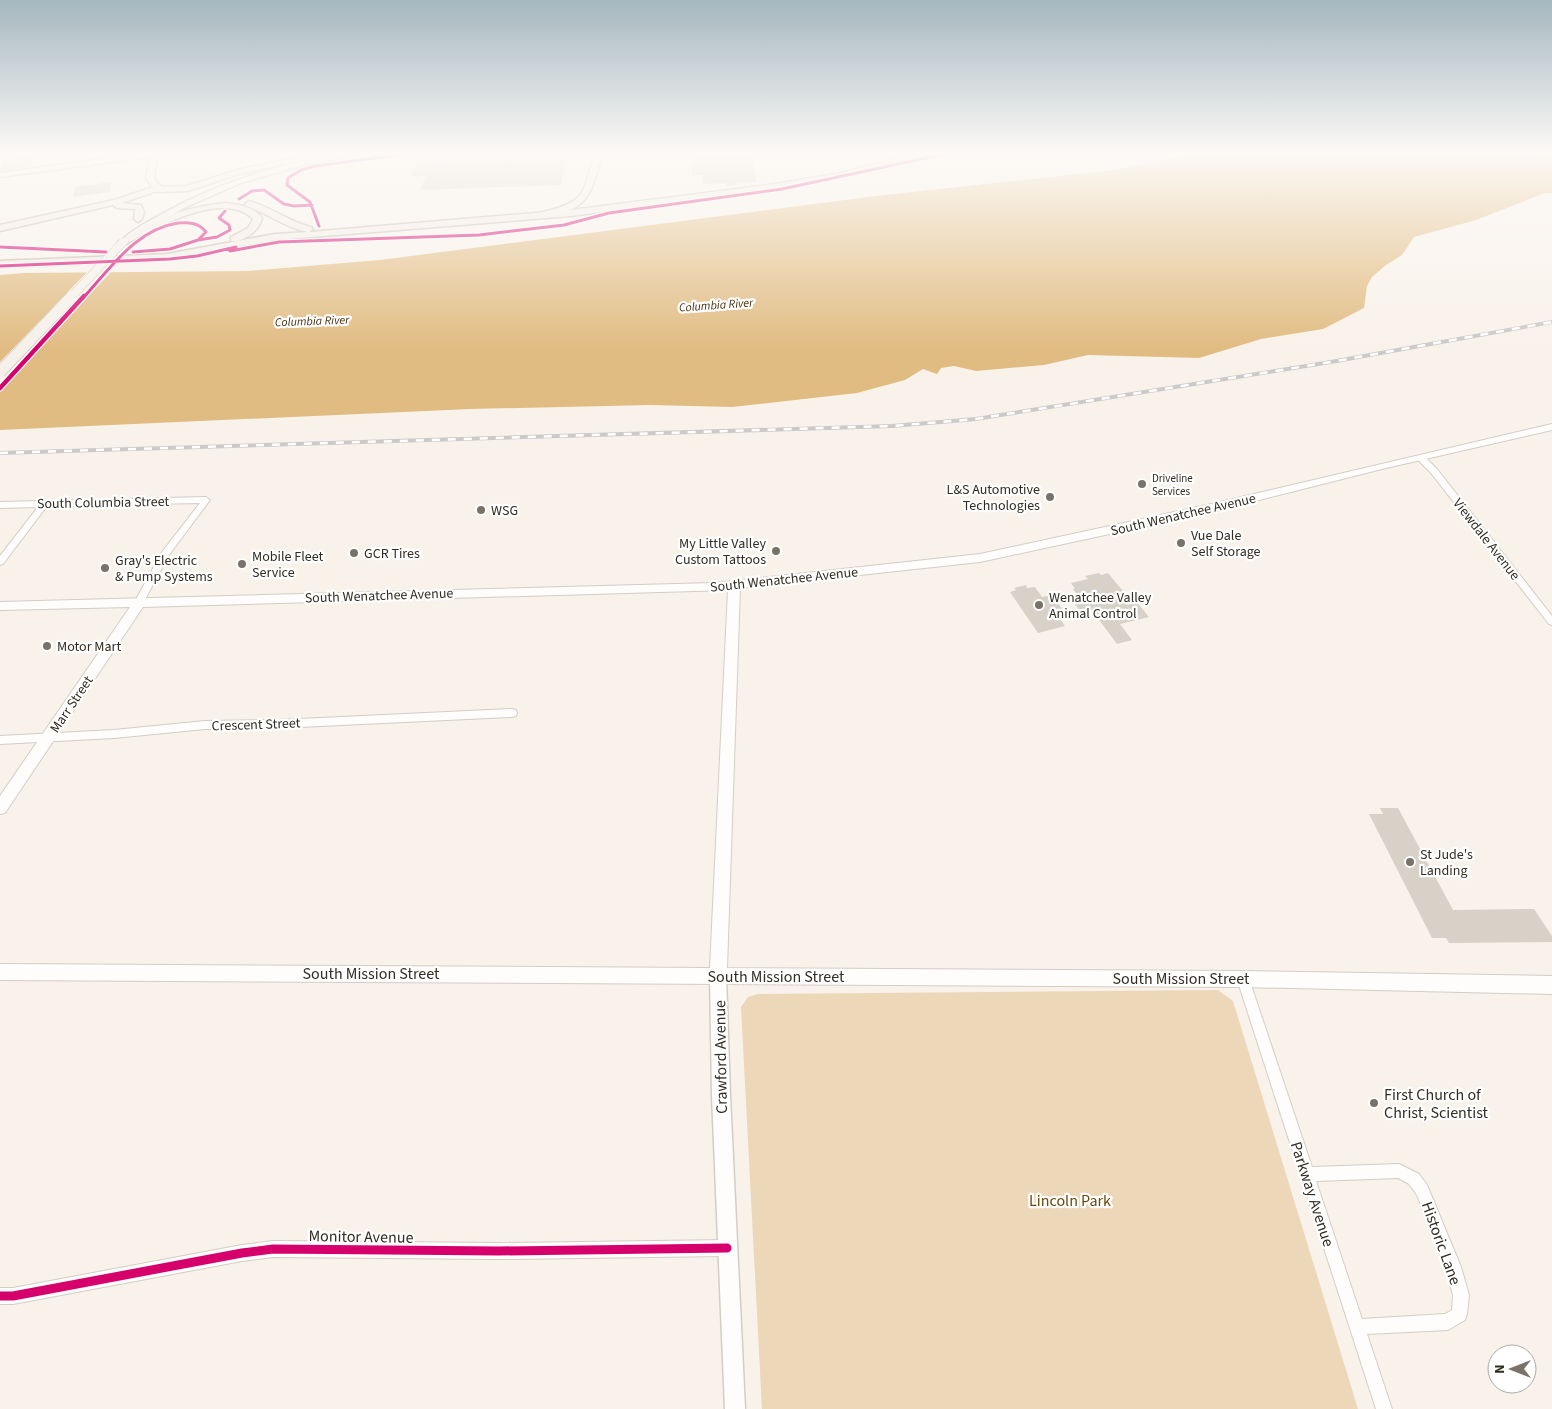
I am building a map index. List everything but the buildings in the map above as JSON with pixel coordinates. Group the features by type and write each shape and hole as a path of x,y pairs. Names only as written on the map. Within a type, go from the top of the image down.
{"highway":[{"path":"0,228 46,218"},
{"path":"123,242 165,218"},
{"path":"123,242 162,221 172,218"},
{"path":"0,258 178,252 202,248 235,238 251,230 257,224 258,218"},
{"path":"277,218 298,228 345,230"},
{"path":"0,264 167,257 275,236 506,218"},
{"path":"123,242 138,220"}],"main road":[{"path":"0,372 123,242 159,218"},
{"name":"South Wenatchee Avenue","path":"0,606 734,585 980,558 1216,507 1550,429"},
{"name":"Crawford Avenue","path":"718,975 734,585"},
{"name":"Marr Street","path":"0,808 139,603"},
{"name":"South Mission Street","path":"0,972 1243,979 1552,985"}],"street":[{"name":"Viewdale Avenue","path":"1420,458 1434,471 1552,622"},
{"name":"South Columbia Street","path":"0,505 206,500"},
{"name":"Marr Street","path":"139,603 165,554 206,500"},
{"path":"0,562 45,503"},
{"name":"Crescent Street","path":"0,740 48,738 205,725 278,724 512,713"},
{"name":"Crawford Avenue","path":"718,975 734,1409"},
{"name":"Parkway Avenue","path":"1243,979 1384,1409"},
{"name":"Historic Lane","path":"1307,1174 1399,1171 1414,1179 1422,1190 1454,1267 1461,1295 1460,1305 1459,1314 1448,1322 1357,1326"},
{"name":"Monitor Avenue","path":"0,1296 13,1296 273,1248 499,1251 727,1248"}],"green space":[{"name":"Lincoln Park","path":"1218,990 1233,1001 1358,1409 762,1409 741,1007 748,997 758,994"}],"water":[{"name":"Columbia River","path":"707,218 1482,218 1414,237 1402,255 1372,277 1367,286 1364,308 1323,329 1261,339 1199,358 1088,355 1044,365 976,371 954,366 941,368 937,374 923,369 905,380 857,393 732,407 650,405 470,409 0,430 0,275 23,273 248,271 380,260"}],"pier":[{"path":"89,270 113,270 0,389 0,362"}],"railway":[{"path":"0,453 892,426 976,419 1331,362 1552,322"}],"cycle path":[{"path":"0,388 138,240 150,232 176,223 194,223 201,226 206,232 198,240 217,237 230,230 229,225 219,218"},
{"path":"316,218 319,226"},
{"path":"228,249 230,251 279,242 479,235 564,225 591,218"},
{"path":"133,252 170,249 198,240"},
{"path":"0,247 106,252"},
{"path":"0,266 170,259 197,256 236,247"},
{"path":"0,1296 13,1296 242,1253 273,1249 499,1251 727,1248"}],"place":[{"name":"Driveline Services","path":"1142,484"},
{"name":"L&S Automotive Technologies","path":"1050,497"},
{"name":"WSG","path":"481,510"},
{"name":"Vue Dale Self Storage","path":"1181,543"},
{"name":"My Little Valley Custom Tattoos","path":"776,551"},
{"name":"GCR Tires","path":"354,553"},
{"name":"Mobile Fleet Service","path":"242,564"},
{"name":"Gray's Electric & Pump Systems","path":"105,568"},
{"name":"Wenatchee Valley Animal Control","path":"1039,605"},
{"name":"Motor Mart","path":"47,646"},
{"name":"St Jude's Landing","path":"1410,862"},
{"name":"First Church of Christ, Scientist","path":"1374,1103"}]}
